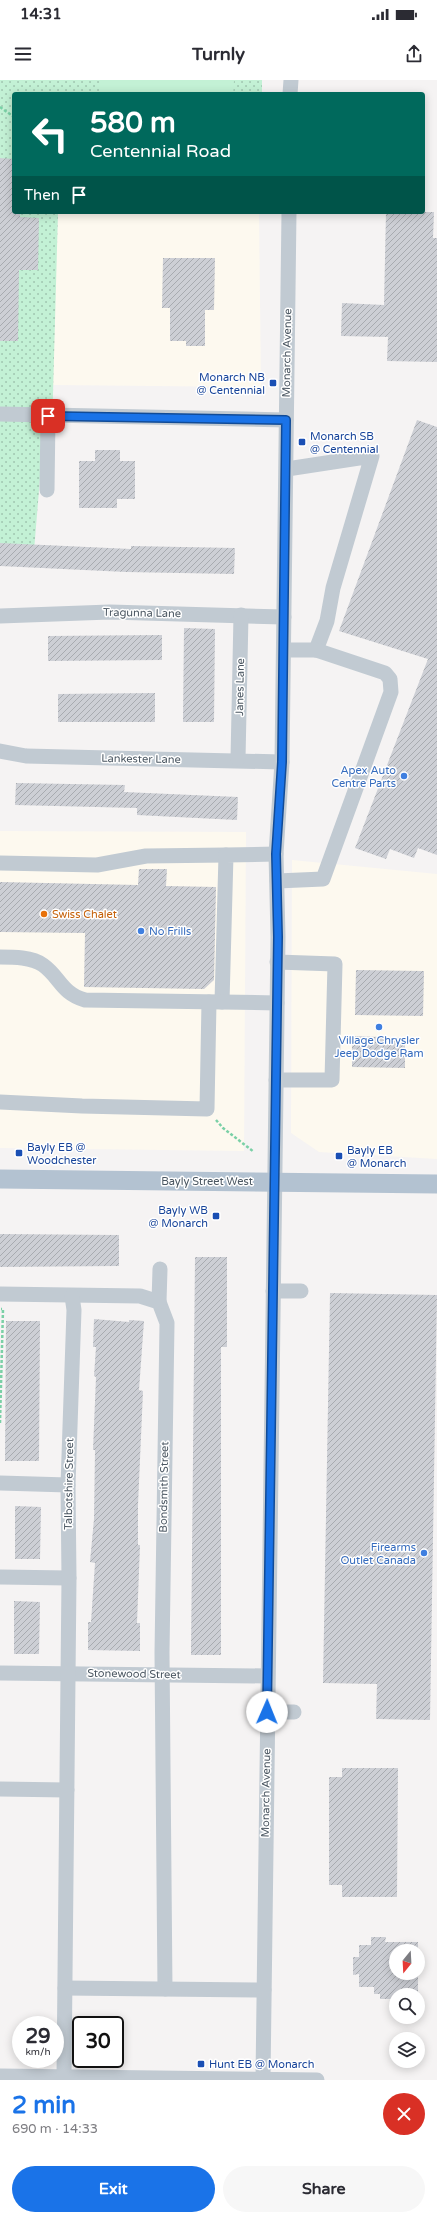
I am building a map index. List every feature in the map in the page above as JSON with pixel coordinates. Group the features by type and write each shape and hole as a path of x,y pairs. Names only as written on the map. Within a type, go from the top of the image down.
{"main road":[{"name":"Bayly Street West","path":"0,1179 437,1184"}],"street":[{"path":"290,92 291,80"},
{"name":"Monarch Avenue","path":"263,2078 277,1003 276,854 282,762 287,469 286,420 289,214"},
{"path":"0,414 286,420"},
{"path":"47,490 48,416"},
{"path":"287,469 372,456 332,588 327,621 316,650"},
{"name":"Tragunna Lane","path":"0,616 110,612 284,617"},
{"name":"Janes Lane","path":"238,759 241,615"},
{"path":"277,881 323,879 391,692 390,679 385,673 316,650 284,650"},
{"name":"Lankester Lane","path":"0,751 26,756 238,759 282,762"},
{"path":"0,863 97,865 146,856 276,854"},
{"path":"0,1102 75,1106 207,1109 226,855"},
{"path":"0,957 25,959 42,964 72,996 85,1000 277,1003"},
{"path":"276,1080 332,1080 335,964 277,962"},
{"name":"Bondsmith Street","path":"160,1269 159,1302 167,1323 162,1674 165,1989"},
{"path":"273,1291 301,1291"},
{"path":"0,1294 140,1296 159,1302"},
{"name":"Talbotshire Street","path":"64,2076 69,1578 68,1485 74,1310 72,1296"},
{"path":"0,1483 68,1485"},
{"path":"0,1577 69,1578"},
{"name":"Stonewood Street","path":"0,1673 268,1676"},
{"path":"267,1712 294,1712"},
{"path":"0,1789 67,1790"},
{"path":"65,1988 264,1990"},
{"path":"0,2076 263,2078 316,2080"}],"path":[{"path":"0,107 12,116"},
{"path":"207,1109 223,1128 254,1152"},
{"path":"0,1309 3,1309 0,1423"}],"shaded area":[{"path":"58,214 259,214 261,387 52,385"},
{"path":"0,831 246,832 244,1151 0,1148"},
{"path":"292,860 437,874 437,1159 319,1152 291,1133"}],"green space":[{"path":"0,80 262,80 262,92 12,92 12,214 58,214 52,430 44,430 34,551 0,550"},
{"path":"101,80 234,80 233,92 101,92"}],"building":[{"path":"0,158 12,159 12,214 20,214 20,217 39,218 38,270 19,270 18,341 0,341"},
{"path":"425,212 434,212 433,238 437,238 437,362 387,361 388,337 341,336 342,303 384,305 386,214 425,214"},
{"path":"163,258 215,258 214,310 205,310 205,346 186,346 186,341 170,341 170,308 162,308"},
{"path":"417,420 437,427 437,855 418,848 414,858 390,849 386,859 355,848 428,659 339,631"},
{"path":"95,450 120,450 120,461 135,461 135,499 117,499 117,508 79,508 79,461 95,461"},
{"path":"0,543 131,549 131,546 235,548 234,574 126,572 0,566"},
{"path":"184,628 215,629 214,722 183,722"},
{"path":"162,635 162,660 48,661 48,636"},
{"path":"155,693 155,722 58,722 58,694"},
{"path":"16,783 125,785 124,792 238,797 237,820 137,815 137,808 15,805"},
{"path":"139,869 167,869 166,886 216,887 214,980 204,989 84,987 85,933 0,932 0,882 138,885"},
{"path":"356,970 424,971 423,1016 355,1015"},
{"path":"355,1036 405,1038 405,1068 352,1067 352,1041 355,1041"},
{"path":"0,1234 119,1235 119,1266 0,1267"},
{"path":"195,1257 227,1257 227,1347 221,1347 221,1655 191,1655"},
{"path":"330,1293 437,1295 430,1720 376,1719 377,1684 323,1683"},
{"path":"94,1319 129,1322 129,1320 144,1321 139,1390 143,1391 138,1505 138,1545 140,1545 137,1623 140,1623 140,1651 88,1650 88,1622 91,1622 95,1563 90,1562 94,1519 95,1450 93,1450 96,1347 93,1347"},
{"path":"6,1321 40,1321 39,1461 5,1461"},
{"path":"15,1506 41,1507 40,1559 15,1559"},
{"path":"14,1601 40,1602 39,1654 14,1654"},
{"path":"342,1768 398,1768 397,1897 342,1897 342,1885 329,1885 329,1777 342,1777"},
{"path":"371,1937 386,1937 385,1942 418,1942 418,1944 389,1944 389,1980 418,1980 418,1988 389,1988 389,1999 380,1999 380,1994 374,1994 374,1987 359,1987 359,1974 353,1975 353,1957 359,1957 359,1945 371,1945"}],"place":[{"name":"Monarch NB @ Centennial","path":"273,383"},
{"name":"Monarch SB @ Centennial","path":"302,442"},
{"name":"Apex Auto Centre Parts","path":"404,776"},
{"name":"Swiss Chalet","path":"44,914"},
{"name":"No Frills","path":"141,931"},
{"name":"Village Chrysler Jeep Dodge Ram","path":"379,1027"},
{"name":"Bayly EB @ Woodchester","path":"19,1153"},
{"name":"Bayly EB @ Monarch","path":"339,1156"},
{"name":"Bayly WB @ Monarch","path":"216,1216"},
{"name":"Firearms Outlet Canada","path":"424,1553"},
{"name":"Hunt EB @ Monarch","path":"201,2064"}],"route":[{"path":"48,416 286,420 287,469 282,762 276,854 278,937 267,1712"}]}
